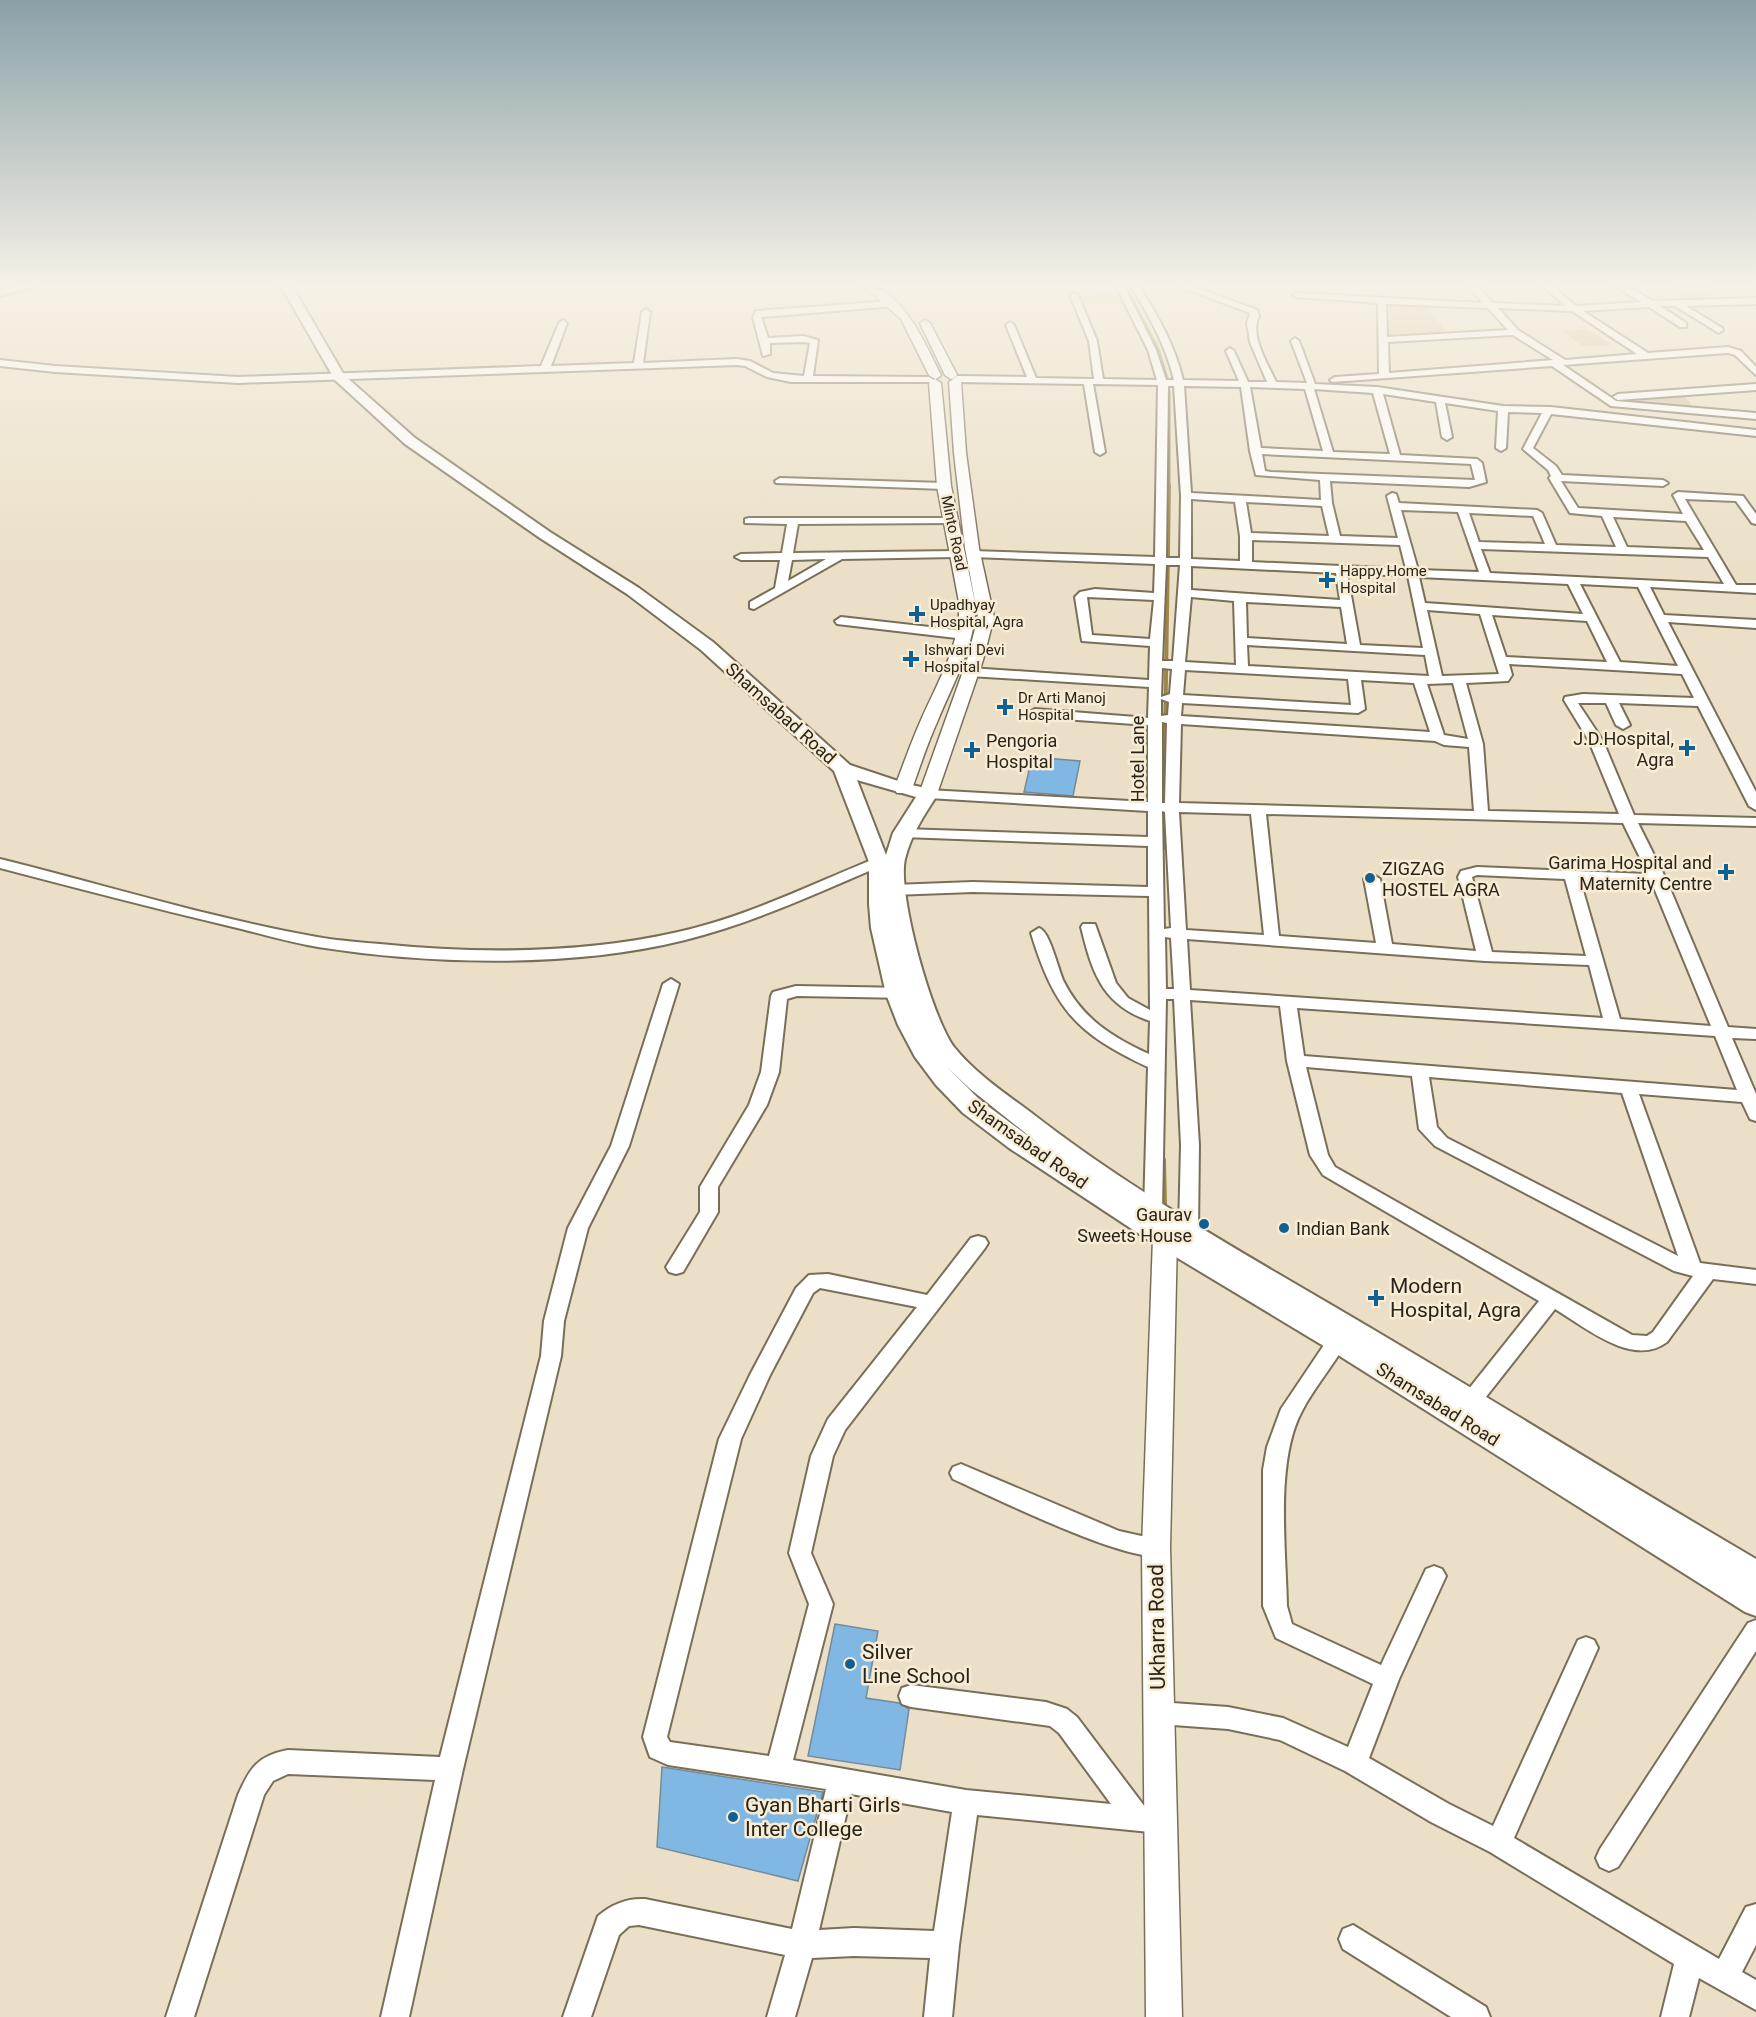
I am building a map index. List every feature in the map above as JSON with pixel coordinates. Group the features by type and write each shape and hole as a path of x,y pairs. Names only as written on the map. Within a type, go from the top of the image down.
{"main road":[{"name":"Shamsabad Road","path":"342,380 410,441 545,535 633,591 707,646 828,753 843,769 887,862 908,993 922,1052 944,1080 972,1107 1018,1142 1756,1602"},
{"path":"843,769 903,789 928,794"},
{"name":"Minto Road","path":"887,862 928,794"},
{"name":"Shamsabad Road","path":"887,862 879,904 882,928 908,993 947,1054 977,1083 1055,1144 1153,1210 1176,1239 1471,1401 1756,1575"}],"street":[{"name":"Minto Road","path":"903,789 926,727 965,635 967,602 944,486 933,380"},
{"name":"Minto Road","path":"928,794 986,617 974,554 960,453 954,380"},
{"path":"999,380 1310,385 1377,390 1503,409 1560,411"},
{"name":"Hotel Lane","path":"1153,1210 1158,1018 1170,994 1169,933 1156,892 1155,842 1165,807 1155,720 1156,643 1160,597 1162,380"},
{"path":"1176,1239 1190,1145 1170,994 1165,807 1185,594 1186,496 1178,380"},
{"path":"1243,380 1245,385 1255,451 1259,471 1264,474 1469,484 1481,482 1477,463 1473,460 1255,451"},
{"path":"1271,380 1273,385"},
{"path":"1308,380 1329,454"},
{"path":"1310,385 1340,380"},
{"path":"1368,380 1379,384 1560,411 1756,433"},
{"path":"1579,380 1602,398 1616,405 1756,416"},
{"path":"1094,382 1100,452"},
{"path":"1602,398 1756,387"},
{"path":"1377,390 1396,457"},
{"path":"1440,400 1448,436"},
{"path":"1501,447 1503,409"},
{"path":"1548,411 1528,449 1549,465 1558,478"},
{"path":"1325,478 1327,503 1335,538"},
{"path":"1663,483 1558,478 1554,480 1572,510 1690,518"},
{"path":"780,481 944,486"},
{"path":"1388,481 1413,574 1436,679"},
{"path":"1732,588 1710,554 1678,495 1739,498 1756,521"},
{"path":"1186,496 1327,503"},
{"path":"1240,498 1246,536 1246,566"},
{"path":"1395,506 1537,513 1552,548"},
{"path":"1462,509 1486,577"},
{"path":"1606,513 1623,551"},
{"path":"750,521 950,521"},
{"path":"781,590 793,521"},
{"path":"1246,536 1403,542"},
{"path":"1474,545 1710,554"},
{"path":"741,557 956,554"},
{"path":"974,554 1756,590"},
{"path":"754,605 841,555"},
{"path":"1341,571 1354,648"},
{"path":"1573,582 1616,666"},
{"path":"1643,585 1702,702 1750,783 1756,806"},
{"path":"1156,643 1086,638 1081,597 1084,594 1095,593 1160,597"},
{"path":"1185,594 1347,604"},
{"path":"1240,598 1242,669"},
{"path":"1420,606 1592,618"},
{"path":"1156,664 1419,680 1504,678 1506,675 1485,610"},
{"path":"1660,618 1753,624 1756,636"},
{"path":"841,621 965,635"},
{"path":"1241,640 1430,652"},
{"path":"1501,660 1686,670"},
{"path":"969,672 1155,691 1176,699 1358,709"},
{"path":"1354,676 1360,732"},
{"path":"1419,680 1438,737 1443,741 1476,744"},
{"path":"1459,680 1476,744 1481,814"},
{"path":"1702,702 1574,698 1570,700 1596,741 1628,818 1658,879 1756,1115"},
{"path":"1611,699 1623,725"},
{"path":"1035,713 1438,737"},
{"path":"928,794 1165,807 1756,822"},
{"path":"1258,809 1272,940"},
{"path":"903,832 1155,842"},
{"path":"0,863 141,901 318,942 430,954 527,956 611,948 682,936 764,910 887,862"},
{"path":"1485,956 1466,874 1477,871 1658,879"},
{"path":"1571,875 1613,1024"},
{"path":"1372,879 1385,949"},
{"path":"893,890 995,887 1156,892"},
{"path":"1089,927 1110,988 1131,1008 1158,1018"},
{"path":"1039,933 1046,959 1068,1006 1093,1031 1123,1050 1156,1064"},
{"path":"1169,933 1485,956 1595,961"},
{"path":"396,2017 450,1769 551,1356 554,1321 578,1228 620,1146 671,984"},
{"path":"676,1267 709,1212 709,1187 758,1105 770,1072 779,996 796,991 908,993"},
{"path":"1170,994 1756,1034"},
{"path":"1288,1002 1296,1061 1319,1155 1329,1171 1628,1342 1643,1345 1653,1343 1660,1337 1700,1271"},
{"path":"1296,1061 1748,1097"},
{"path":"1420,1071 1428,1129 1441,1142 1681,1266 1700,1271 1756,1277"},
{"path":"1629,1089 1700,1271"},
{"name":"Ukharra Road","path":"1164,2017 1149,1820 1159,1713 1156,1548 1176,1239"},
{"path":"778,1769 821,1605 820,1597 801,1566 800,1553 822,1456 836,1425 978,1243"},
{"path":"931,1303 816,1280 810,1283 790,1314 730,1439 655,1737 659,1749 668,1753 778,1769 966,1802 1149,1820"},
{"path":"1471,1401 1552,1299"},
{"path":"1337,1341 1292,1409 1278,1447 1274,1470 1275,1606 1284,1631 1387,1679"},
{"path":"961,1473 1116,1540 1156,1548"},
{"path":"1354,1763 1387,1679 1434,1576"},
{"path":"1609,1858 1756,1630"},
{"path":"1499,1843 1586,1648"},
{"path":"910,1696 1026,1709 1058,1717 1068,1725 1149,1820"},
{"path":"1159,1713 1228,1718 1283,1729 1354,1763 1440,1813 1499,1843 1756,1995"},
{"path":"180,2017 251,1795 264,1770 276,1764 288,1762 450,1769"},
{"path":"781,2017 802,1945 841,1780"},
{"path":"938,2017 945,1945 966,1802"},
{"path":"577,2017 608,1926 617,1917 629,1911 645,1912 802,1945 854,1942 945,1945"},
{"path":"1725,1977 1756,1917"},
{"path":"1353,1940 1476,2017"},
{"path":"1675,2017 1690,1957"}],"shaded area":[{"path":"1684,395 1694,408 1632,403 1629,399"}],"building":[{"path":"1032,757 1080,761 1073,796 1024,792"},
{"name":"Silver Line School","path":"835,1624 878,1631 866,1698 899,1703 909,1709 900,1770 808,1756"},
{"name":"Gyan Bharti Girls Inter College","path":"662,1767 823,1792 798,1881 657,1847"}],"waterway":[{"path":"1169,391 1169,485"},
{"path":"1165,741 1169,485"},
{"path":"1163,848 1165,740"},
{"path":"1163,1160 1164,1204"}],"place":[{"name":"Happy Home Hospital","path":"1327,580"},
{"name":"Upadhyay Hospital, Agra","path":"917,614"},
{"name":"Ishwari Devi Hospital","path":"911,659"},
{"name":"Dr Arti Manoj Hospital","path":"1005,707"},
{"name":"J.D.Hospital, Agra","path":"1687,748"},
{"name":"Pengoria Hospital","path":"972,750"},
{"name":"Garima Hospital and Maternity Centre","path":"1726,872"},
{"name":"ZIGZAG HOSTEL AGRA","path":"1370,878"},
{"name":"Gaurav Sweets House","path":"1204,1224"},
{"name":"Indian Bank","path":"1284,1228"},
{"name":"Modern Hospital, Agra","path":"1376,1298"},
{"name":"Silver Line School","path":"850,1664"},
{"name":"Gyan Bharti Girls Inter College","path":"733,1817"}]}
